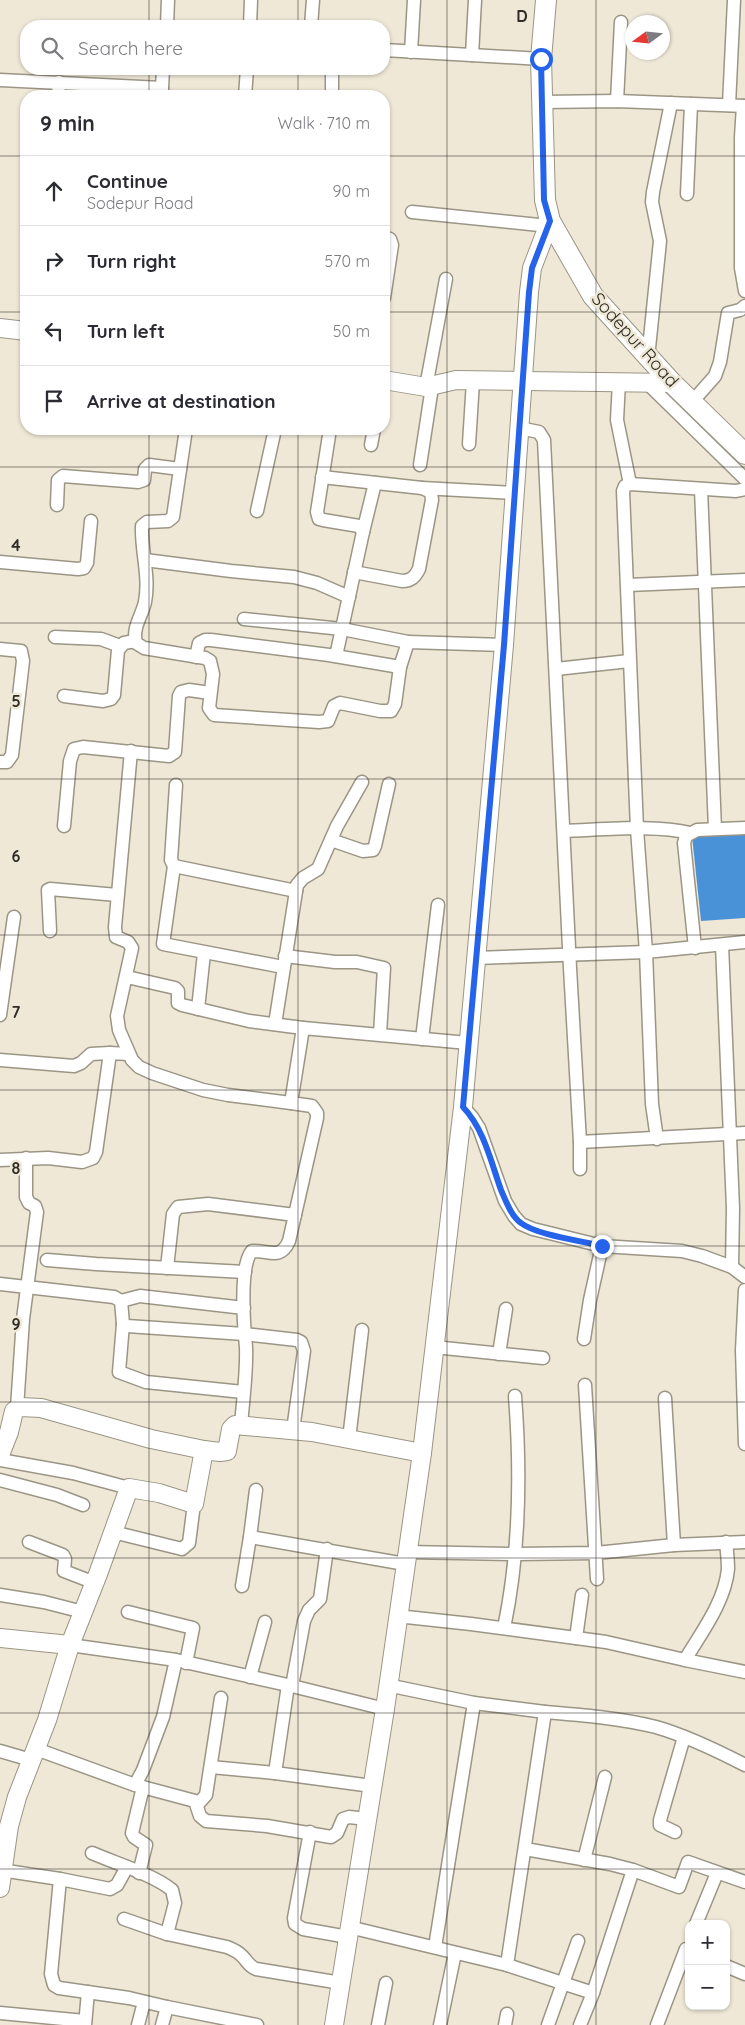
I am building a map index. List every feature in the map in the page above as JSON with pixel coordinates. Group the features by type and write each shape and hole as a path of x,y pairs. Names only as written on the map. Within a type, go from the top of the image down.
{"main road":[{"name":"Sodepur Road","path":"546,0 541,59 544,200 550,224 593,296 672,383 745,454"}],"street":[{"path":"167,20 168,0"},
{"path":"250,20 251,0"},
{"path":"311,20 313,0"},
{"path":"411,52 414,0"},
{"path":"472,55 474,0"},
{"path":"729,105 734,0"},
{"path":"617,101 621,22"},
{"path":"390,50 541,59"},
{"path":"162,90 163,75"},
{"path":"245,90 247,75"},
{"path":"332,75 332,90"},
{"path":"0,80 58,82 141,90"},
{"path":"58,82 58,90"},
{"path":"543,102 617,101 744,106 741,137 741,268 745,291"},
{"path":"648,358 660,241 652,202 671,103"},
{"path":"687,194 691,104"},
{"path":"334,2025 385,1710 397,1616 422,1453 463,1107 504,645 521,382 532,268 550,224 412,212"},
{"path":"390,240 392,242 390,251"},
{"path":"420,465 429,387 446,279"},
{"path":"692,402 714,376 720,362 728,313 740,310 745,306"},
{"path":"0,328 20,330"},
{"path":"469,444 473,380"},
{"path":"390,382 429,387 450,381 473,380 672,383"},
{"path":"619,382 617,420 630,484"},
{"path":"646,382 745,478"},
{"path":"519,428 539,432 544,440 580,1169"},
{"path":"135,642 137,620 145,600 145,560 142,526 147,522 168,521 173,517 185,435"},
{"path":"257,511 274,435"},
{"path":"329,435 316,508 319,519 359,526 363,532"},
{"path":"371,445 373,435"},
{"path":"57,505 58,480 63,476 138,482 144,480 145,469 149,465 180,469"},
{"path":"322,478 422,488 515,493"},
{"path":"336,656 375,483"},
{"path":"657,1139 652,1104 646,952 637,829 629,661 628,585 622,492 625,486 630,484 736,491 745,489"},
{"path":"354,572 402,581 407,581 415,576 419,569 432,500 431,492 422,488"},
{"path":"701,489 715,829"},
{"path":"0,562 84,568 87,563 91,521"},
{"path":"145,560 294,577 317,583 349,597"},
{"path":"628,585 745,580"},
{"path":"244,619 342,629 408,642 504,645"},
{"path":"55,637 101,639 120,646"},
{"path":"196,657 199,643 205,640 400,666"},
{"path":"64,696 103,701 111,699 114,695 118,650 124,643 135,642 144,648 205,658 210,661 212,666 209,708 214,715 324,722 330,718 334,706 340,703 380,711 390,711 395,704 400,666 408,642"},
{"path":"0,649 22,651 23,661 12,755 8,762 0,762"},
{"path":"556,669 629,661"},
{"path":"64,826 70,761 74,748 131,751 165,756 172,754 176,744 179,696 181,692 189,690 210,692"},
{"path":"131,751 117,894 116,937 128,942 132,948 117,1016 119,1030 132,1060 152,1073 203,1090 312,1106 317,1113 286,1248 283,1252 275,1254 252,1251 248,1256 245,1272 244,1334 246,1347 241,1425"},
{"path":"275,1024 297,885 303,878 318,869 344,812 362,782"},
{"path":"331,840 363,851 373,850 389,784"},
{"path":"176,785 171,860 174,866 162,942 166,946 204,954 284,961 357,962 384,968 380,1034"},
{"path":"564,831 637,829 676,830 690,833 715,829 745,828"},
{"path":"690,833 686,836 684,843 695,948"},
{"path":"174,866 296,891"},
{"path":"50,931 48,890 117,894"},
{"path":"422,1039 438,905"},
{"path":"0,1015 14,917"},
{"path":"476,958 646,952 745,942"},
{"path":"722,945 734,1208 732,1267"},
{"path":"198,1009 204,954"},
{"path":"127,977 176,988 178,991 177,1000 180,1004 249,1021 303,1028 468,1043"},
{"path":"291,1103 303,1028"},
{"path":"0,1060 74,1066 81,1063 91,1054 129,1054"},
{"path":"0,1160 26,1158 62,1159 82,1162 93,1158 96,1152 110,1054"},
{"path":"463,1107 479,1128 505,1201 521,1224 533,1229 602,1246 682,1251 732,1267 745,1277"},
{"path":"580,1142 745,1133"},
{"path":"0,1455 9,1432 9,1414 20,1349 37,1212 35,1206 29,1203 26,1197 26,1158"},
{"path":"167,1268 173,1214 178,1207 208,1204 295,1215"},
{"path":"584,1339 590,1300 602,1246"},
{"path":"47,1260 245,1272"},
{"path":"0,1284 114,1297 121,1301 140,1296 244,1308"},
{"path":"745,1290 742,1350 745,1444"},
{"path":"121,1301 123,1324 120,1372 146,1382 243,1392"},
{"path":"499,1354 506,1309"},
{"path":"123,1324 127,1326 244,1334 297,1340 304,1351 293,1430"},
{"path":"349,1439 362,1330"},
{"path":"434,1347 543,1358"},
{"path":"585,1385 596,1579"},
{"path":"504,1628 516,1554 519,1473 515,1396"},
{"path":"665,1398 674,1545"},
{"path":"9,1414 20,1407 41,1408 151,1439 220,1452 226,1451 231,1429 235,1425 241,1425 293,1430 422,1453"},
{"path":"113,1532 182,1549 189,1544 204,1450"},
{"path":"0,1460 73,1473 194,1504"},
{"path":"0,1480 57,1495 83,1505"},
{"path":"127,1867 117,1885 110,1889 60,1880 1,1876 8,1826 17,1797 47,1720 70,1645 95,1584 128,1488"},
{"path":"242,1586 256,1490"},
{"path":"250,1537 327,1550 406,1558 596,1553 674,1545 745,1542"},
{"path":"29,1542 63,1555 65,1559 64,1571 95,1584"},
{"path":"685,1660 717,1604 724,1587 728,1570 726,1542"},
{"path":"275,1773 290,1686 304,1621 306,1614 320,1599 327,1550"},
{"path":"0,1595 44,1602 83,1612"},
{"path":"576,1638 582,1595"},
{"path":"128,1612 193,1628 139,1786 132,1828 134,1837 146,1845 139,1873"},
{"path":"397,1616 606,1642 745,1672"},
{"path":"250,1677 265,1622"},
{"path":"0,1638 70,1645 181,1661 385,1710"},
{"path":"387,1686 474,1703 624,1720 684,1737 714,1748 745,1764"},
{"path":"197,1805 206,1796 221,1698"},
{"path":"435,1947 474,1703"},
{"path":"507,1965 545,1712"},
{"path":"675,1832 660,1825 660,1820 684,1737"},
{"path":"0,1752 33,1754 195,1801 200,1816 206,1821 267,1826 335,1836 342,1819 349,1817 367,1819"},
{"path":"211,1767 275,1773 372,1786"},
{"path":"584,1860 604,1777"},
{"path":"310,1832 294,1918 295,1924 303,1929 348,1932 435,1947 507,1965 593,1993"},
{"path":"525,1849 633,1870 679,1887 688,1862 745,1882"},
{"path":"92,1852 172,1890 175,1903 167,1934"},
{"path":"580,2025 593,1993 633,1870"},
{"path":"698,1920 717,1873"},
{"path":"60,1880 52,1980 59,1988 144,2002 257,2025"},
{"path":"124,1918 167,1934 235,1950 242,1955 249,1965 256,1969 341,1983"},
{"path":"548,2025 578,1941"},
{"path":"440,2025 454,1953"},
{"path":"657,2025 685,1955"},
{"path":"730,1968 745,1974"},
{"path":"378,2025 386,1983"},
{"path":"0,2013 85,2023 88,1992"},
{"path":"138,2025 144,2002"},
{"path":"162,2025 167,2007"}],"water":[{"path":"745,834 745,918 701,921 692,836"}],"route":[{"path":"541,59 544,200 550,221 532,268 529,292 521,382 504,645 463,1107 479,1128 505,1201 521,1224 533,1229 602,1246"}]}
